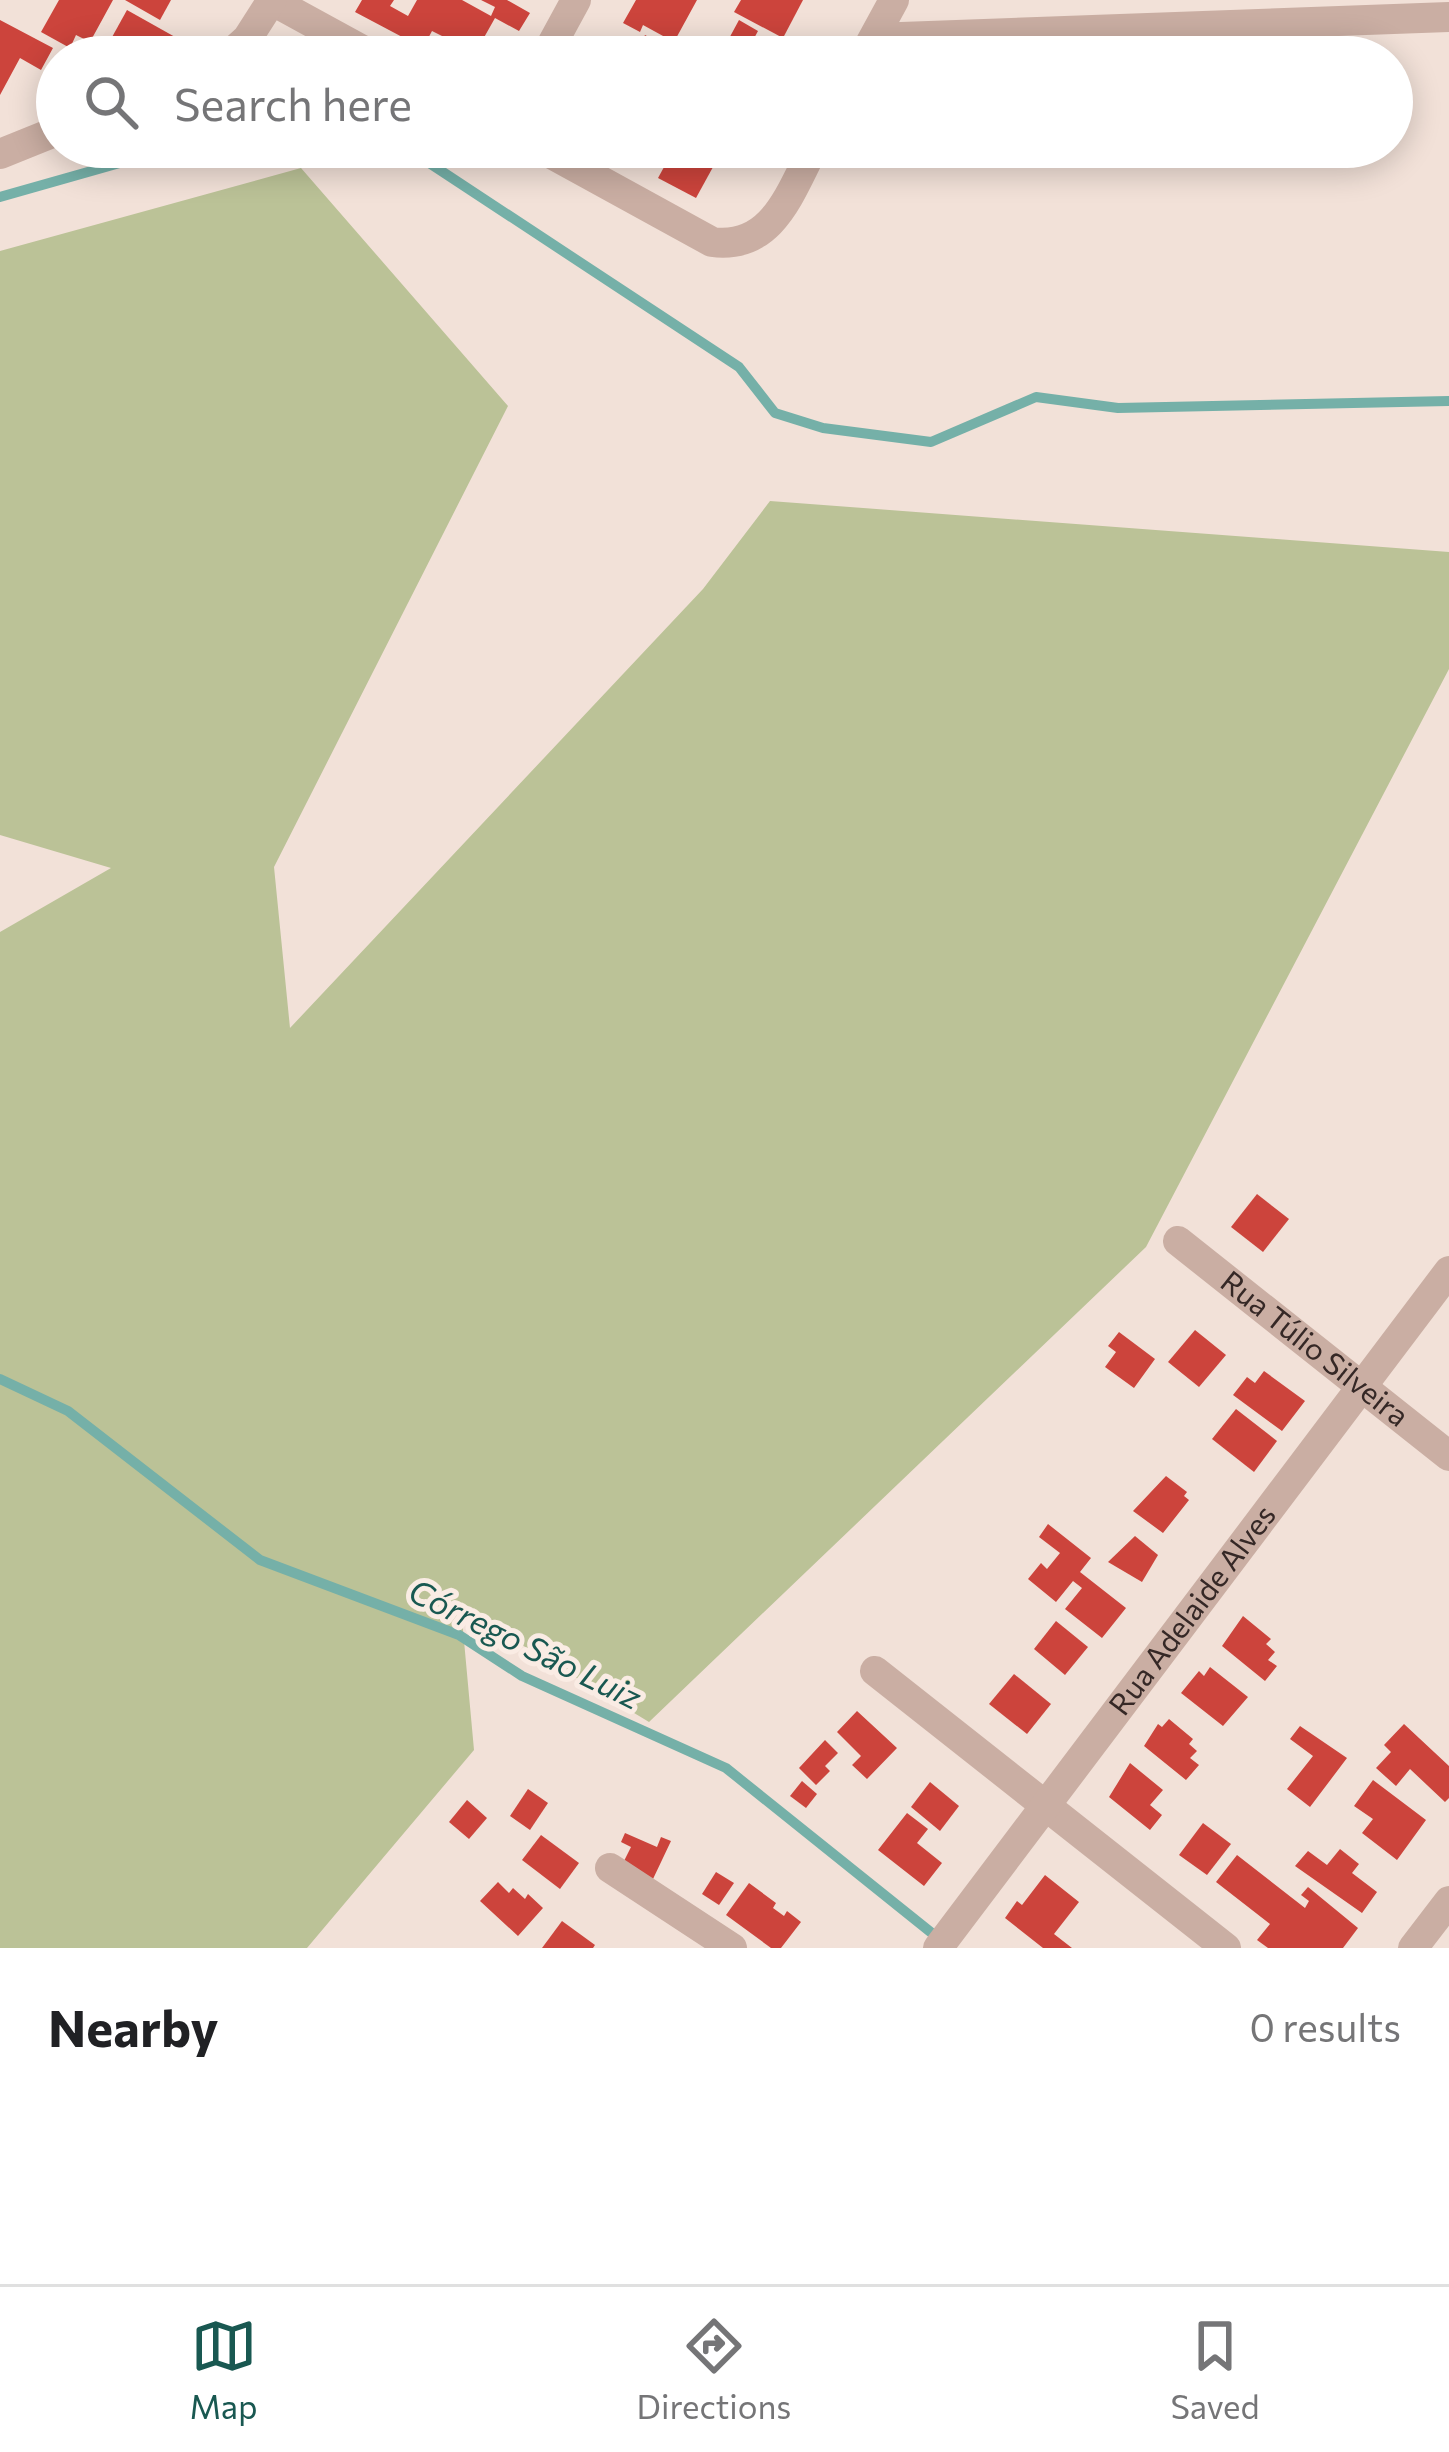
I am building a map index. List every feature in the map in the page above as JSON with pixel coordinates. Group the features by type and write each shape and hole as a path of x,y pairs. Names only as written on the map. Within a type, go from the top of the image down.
{"street":[{"path":"249,36 272,0 337,36"},
{"path":"557,36 577,0"},
{"path":"875,36 895,0"},
{"path":"983,36 1195,14 1449,17"},
{"path":"0,154 36,139"},
{"path":"577,168 712,242 748,242 776,217 803,168"},
{"name":"Rua Túlio Silveira","path":"1178,1241 1449,1456"},
{"name":"Rua Adelaide Alves","path":"938,1948 1449,1271"},
{"path":"874,1671 1226,1948"},
{"path":"610,1868 732,1948"},
{"path":"1413,1948 1449,1901"}],"green space":[{"path":"301,168 508,406 274,867 290,1028 703,589 770,501 1449,552 1449,669 1146,1247 649,1722 461,1608 474,1750 307,1948 0,1948 0,932 111,868 0,835 0,251"}],"building":[{"path":"59,0 113,0 93,36 41,32"},
{"path":"125,0 171,0 160,20"},
{"path":"362,0 394,0 390,6 408,16 417,0 462,0 491,16 495,7 481,0 507,0 530,13 519,31 495,18 485,36 442,36 432,31 429,36 400,36 355,12"},
{"path":"636,0 697,0 677,36 663,36 643,25 640,32 623,23"},
{"path":"741,0 803,0 784,36 734,12"},
{"path":"127,10 173,36 113,36"},
{"path":"0,20 36,39 36,67 20,58 0,95"},
{"path":"739,20 758,31 755,36 730,36"},
{"path":"663,168 712,168 696,198 658,178"},
{"path":"1257,1194 1289,1219 1263,1252 1231,1227"},
{"path":"1195,1330 1226,1355 1199,1387 1168,1362"},
{"path":"1119,1332 1155,1359 1134,1388 1105,1367 1116,1352 1108,1346"},
{"path":"1264,1371 1305,1401 1282,1431 1233,1395 1247,1377 1255,1383"},
{"path":"1236,1409 1277,1441 1254,1472 1212,1439"},
{"path":"1166,1476 1187,1492 1184,1496 1189,1500 1163,1533 1133,1511"},
{"path":"1048,1524 1091,1558 1080,1572 1126,1608 1102,1638 1065,1609 1082,1588 1073,1581 1056,1602 1028,1579 1041,1563 1047,1569 1060,1553 1039,1537"},
{"path":"1135,1536 1158,1555 1142,1582 1108,1562"},
{"path":"1243,1616 1271,1639 1266,1644 1275,1652 1268,1660 1277,1666 1265,1681 1222,1646"},
{"path":"1056,1621 1088,1647 1065,1675 1034,1649"},
{"path":"1210,1667 1248,1697 1223,1726 1181,1693 1199,1671 1204,1676"},
{"path":"1014,1674 1051,1704 1027,1734 989,1704"},
{"path":"857,1711 897,1748 867,1779 852,1765 861,1756 837,1732"},
{"path":"1169,1719 1193,1739 1189,1744 1197,1751 1190,1758 1199,1765 1186,1780 1144,1746 1158,1724 1162,1727"},
{"path":"1404,1724 1449,1766 1445,1802 1410,1769 1396,1786 1376,1768 1391,1752 1384,1745"},
{"path":"1300,1726 1347,1758 1310,1807 1287,1789 1313,1756 1290,1739"},
{"path":"825,1740 838,1753 825,1766 830,1771 816,1785 799,1768"},
{"path":"1130,1763 1163,1790 1150,1805 1162,1815 1150,1830 1109,1797"},
{"path":"1373,1780 1426,1820 1397,1860 1362,1833 1373,1819 1354,1806"},
{"path":"802,1781 817,1794 806,1808 790,1796"},
{"path":"930,1782 959,1806 940,1831 911,1807"},
{"path":"528,1789 548,1803 530,1830 510,1816"},
{"path":"467,1800 487,1818 469,1839 449,1822"},
{"path":"907,1813 928,1829 917,1843 942,1863 924,1886 878,1850"},
{"path":"1203,1823 1231,1844 1207,1875 1179,1855"},
{"path":"625,1833 657,1847 661,1837 671,1841 653,1879 622,1865 631,1847 621,1842"},
{"path":"541,1835 579,1863 560,1889 522,1860"},
{"path":"1340,1849 1359,1864 1352,1873 1377,1892 1362,1913 1295,1866 1308,1851 1327,1865"},
{"path":"1237,1855 1305,1908 1309,1901 1301,1895 1308,1887 1358,1928 1343,1948 1268,1948 1257,1940 1270,1924 1216,1882"},
{"path":"716,1872 734,1883 719,1905 702,1894"},
{"path":"1045,1875 1079,1902 1054,1934 1072,1948 1043,1948 1005,1918"},
{"path":"498,1882 509,1893 513,1888 525,1899 528,1894 543,1908 518,1936 480,1901"},
{"path":"749,1883 776,1903 773,1908 801,1922 781,1948 771,1948 726,1915"},
{"path":"562,1921 595,1945 593,1948 542,1948"}],"waterway":[{"path":"0,197 102,168"},
{"path":"437,168 739,367 775,413 823,428 931,442 1036,397 1118,408 1449,401"},
{"name":"Córrego São Luiz","path":"0,1379 68,1411 260,1560 459,1635 522,1676 726,1768 938,1938"}]}
